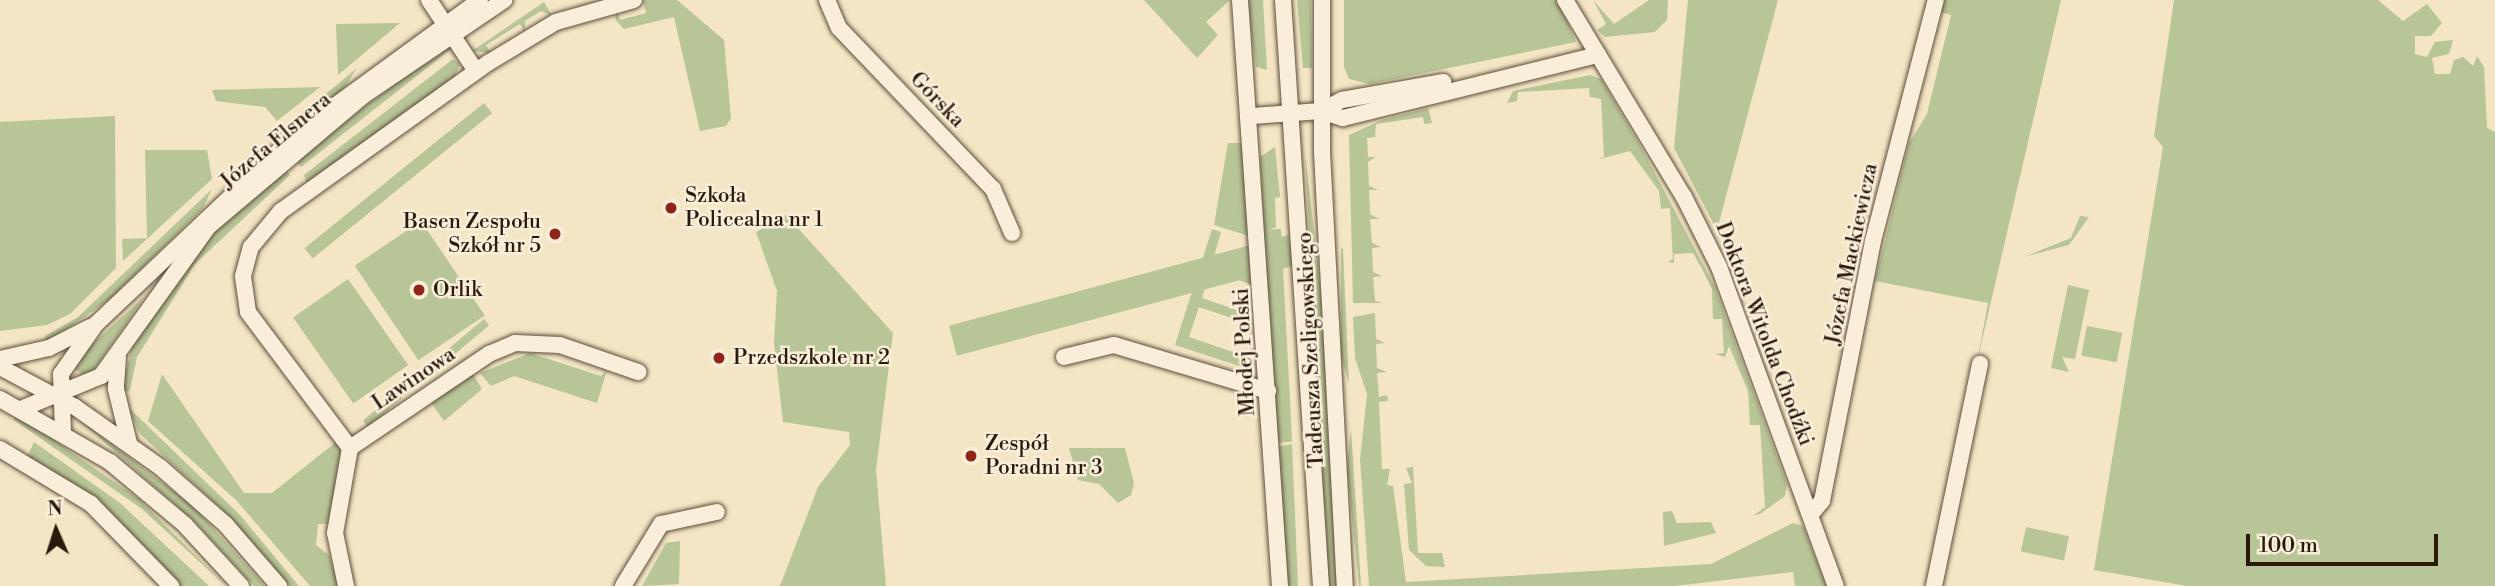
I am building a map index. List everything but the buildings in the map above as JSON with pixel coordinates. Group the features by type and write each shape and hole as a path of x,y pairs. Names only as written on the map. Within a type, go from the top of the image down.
{"street":[{"path":"429,0 476,71"},
{"name":"Józefa Elsnera","path":"21,409 89,385 118,357 208,227 480,0"},
{"name":"Józefa Elsnera","path":"63,432 59,397 63,368 96,324 256,169 447,27 504,0"},
{"path":"346,586 335,533 350,448 251,318 243,287 248,256 281,211 476,71 556,22 634,0"},
{"name":"Górska","path":"827,0 839,28 993,189 1013,233"},
{"name":"Młodej Polski","path":"1240,0 1252,116 1280,586"},
{"name":"Tadeusza Szeligowskiego","path":"1283,0 1294,113 1321,586"},
{"name":"Tadeusza Szeligowskiego","path":"1322,0 1321,111 1345,586"},
{"name":"Doktora Witolda Chodźki","path":"1565,0 1719,267 1836,586"},
{"name":"Józefa Mackiewicza","path":"1811,514 1822,501 1865,276 1936,0"},
{"path":"1252,116 1321,111 1330,103 1384,91 1478,82 1598,55"},
{"name":"Józefa Elsnera","path":"0,359 49,348 96,324"},
{"name":"Lawinowa","path":"350,448 489,354 515,343 560,345 638,373"},
{"path":"1064,358 1114,345 1268,391"},
{"path":"118,357 116,389 129,443"},
{"path":"1934,586 1980,364"},
{"path":"0,367 59,397 129,443 207,507 279,586"},
{"path":"0,399 63,432 157,500 241,586"},
{"path":"0,449 91,503 171,586"},
{"path":"623,586 662,524 717,512"}],"green space":[{"path":"643,0 677,0 724,40 731,118 726,126 700,131 674,17 624,29 615,19 617,10 620,20 646,13"},
{"path":"1144,0 1230,0 1206,22 1218,35 1197,58"},
{"path":"1247,0 1263,0 1267,70 1256,67"},
{"path":"1297,0 1311,0 1312,68 1303,68"},
{"path":"1344,0 1558,0 1576,42 1370,84 1349,79 1344,67"},
{"path":"1593,0 1614,24 1649,0 1668,0 1667,20 1655,32 1605,37 1597,30 1606,24"},
{"path":"1688,0 1778,0 1717,230 1674,148"},
{"path":"1944,0 2061,0 1977,362 1988,303 1875,281 1909,143 1927,114 1951,15 1941,12"},
{"path":"2174,0 2378,0 2403,21 2427,4 2442,23 2431,36 2415,36 2415,54 2427,57 2435,42 2453,40 2449,54 2432,58 2435,74 2450,74 2454,60 2463,57 2473,66 2477,56 2484,67 2487,128 2495,132 2495,586 2187,586 2094,570 2163,147 2154,136"},
{"path":"544,2 552,16 541,11 525,21 525,32 520,24 486,45 491,53 472,51"},
{"path":"400,23 338,75 336,24"},
{"path":"443,47 451,49 301,167 295,160"},
{"path":"453,59 460,64 455,77 307,184 304,175"},
{"path":"357,68 343,90 281,143 276,135"},
{"path":"1590,75 1601,79 1642,149 1714,285 1787,484 1785,496 1760,514 1754,515 1765,507 1760,425 1750,425 1748,391 1729,346 1725,357 1715,354 1724,353 1722,319 1713,319 1712,289 1701,267 1693,253 1674,254 1674,263 1668,262 1673,259 1670,208 1661,209 1659,191 1630,151 1596,160 1604,157 1601,99 1590,97 1589,88 1518,92 1517,101 1507,103 1513,91"},
{"path":"320,87 277,121 265,107 216,101 212,90"},
{"path":"484,103 492,113 313,258 304,248"},
{"path":"1428,108 1432,123 1424,124 1423,117 1376,124 1375,137 1367,138 1368,157 1376,157 1368,162 1369,186 1378,190 1369,190 1370,214 1379,219 1370,219 1372,243 1381,247 1372,248 1373,272 1382,276 1373,277 1375,301 1384,303 1353,303 1349,135 1382,120"},
{"path":"115,116 116,268 70,314 47,325 0,331 0,122"},
{"path":"1228,143 1247,143 1252,237 1214,225"},
{"path":"1275,147 1280,197 1275,198 1276,227 1264,232 1260,157"},
{"path":"145,150 207,150 212,179 123,261 122,239 147,238"},
{"path":"1305,153 1324,317 1338,586 1328,586"},
{"path":"284,167 290,175 195,264 137,357 130,390 121,394 132,347 199,245"},
{"path":"212,189 203,208 110,299 45,344 45,336 78,317"},
{"path":"786,215 893,333 876,470 886,586 780,586 818,487 850,445 849,432 783,422 774,343 777,291 756,232"},
{"path":"2080,216 2089,217 2069,245 2024,257 2071,238"},
{"name":"Orlik","path":"421,221 485,316 418,360 355,266"},
{"path":"1212,229 1221,232 1213,260 1252,274 1253,285 1210,270 1202,298 1251,315 1252,325 1199,307 1189,337 1248,357 1245,368 1175,345"},
{"path":"1281,229 1292,442 1273,443 1262,230"},
{"path":"1288,235 1296,265 957,356 949,326"},
{"path":"1341,248 1343,249 1349,384 1341,356"},
{"name":"Orlik","path":"348,279 408,365 353,403 293,317"},
{"path":"2068,285 2089,290 2075,359 2062,357 2069,372 2051,368"},
{"path":"145,296 88,378 72,367 78,357"},
{"path":"1375,313 1376,339 1385,343 1376,344 1377,368 1387,372 1377,373 1379,397 1387,395 1388,401 1379,402 1382,469 1390,469 1387,485 1393,486 1406,582 1711,564 1793,523 1803,526 1826,586 1795,586 1793,572 1675,586 1369,586 1360,459 1367,394 1355,358 1353,317"},
{"path":"484,319 489,325 368,427 363,421"},
{"path":"2087,326 2122,333 2117,362 2081,355"},
{"path":"530,353 601,376 607,370 597,403 514,376 491,386 480,373"},
{"path":"471,371 482,389 444,421 429,400"},
{"path":"162,374 244,493 272,493 336,442 344,457 329,524 318,524 316,545 329,555 339,586 310,586 237,501 148,421"},
{"path":"128,407 240,515 299,586 290,586 228,515 140,434"},
{"path":"16,414 139,499 226,586 142,509 14,420"},
{"path":"77,418 193,506 265,586 254,586 194,521"},
{"path":"1351,429 1361,585 1359,586 1347,468"},
{"path":"34,442 120,503 209,586 179,586 78,487 27,457"},
{"path":"1292,444 1298,586 1285,586 1277,447"},
{"path":"1069,448 1125,448 1134,483 1131,495 1118,503 1099,484 1078,480"},
{"path":"1413,467 1418,553 1442,553 1445,567 1426,566 1409,550 1404,484 1412,483 1406,468"},
{"path":"1672,511 1677,523 1711,522 1716,533 1664,546 1663,512"},
{"path":"2026,527 2069,536 2064,561 2021,551"},
{"path":"680,541 679,584 642,586 666,543"}],"place":[{"name":"Szkoła Policealna nr 1","path":"671,208"},
{"name":"Basen Zespołu Szkół nr 5","path":"555,234"},
{"name":"Orlik","path":"419,290"},
{"name":"Przedszkole nr 2","path":"719,358"},
{"name":"Zespół Poradni nr 3","path":"971,456"}]}
